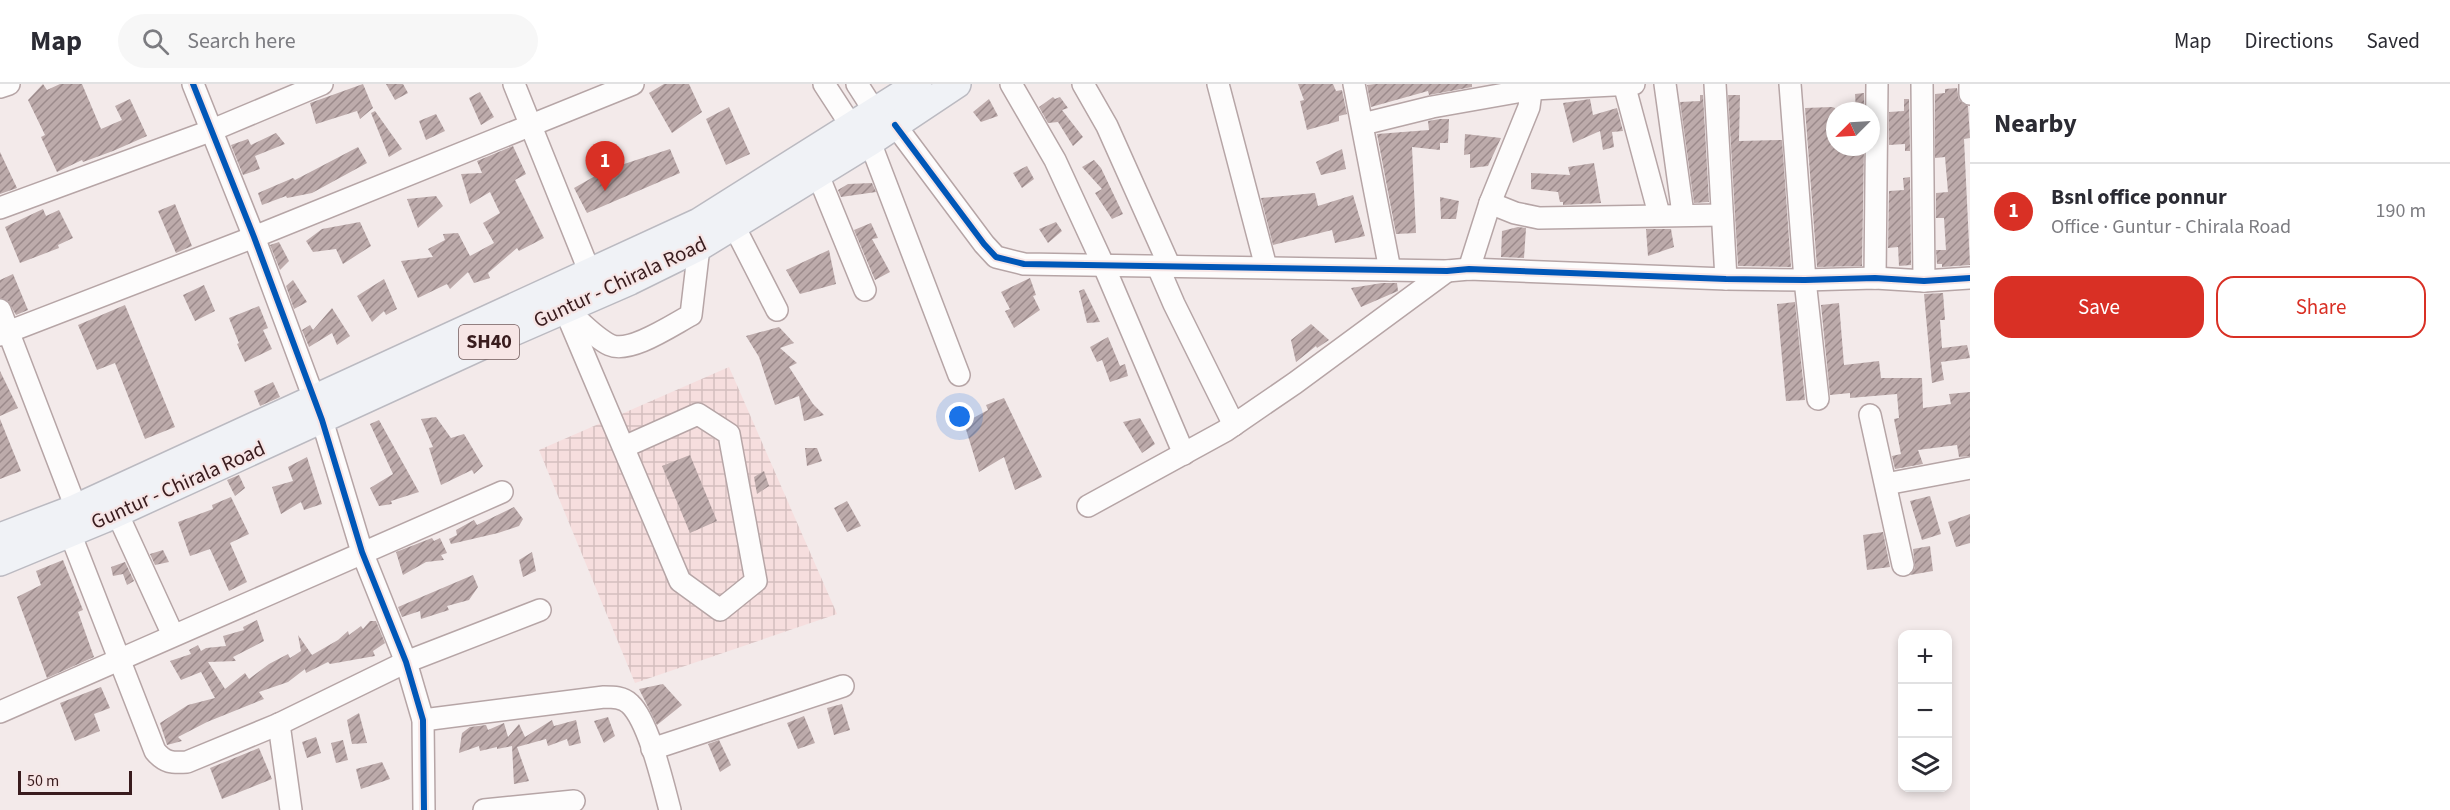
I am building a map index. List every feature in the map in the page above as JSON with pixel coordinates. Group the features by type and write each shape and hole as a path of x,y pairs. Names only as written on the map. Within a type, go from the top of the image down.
{"main road":[{"name":"Guntur - Chirala Road","path":"885,119 918,84"},
{"name":"Guntur - Chirala Road","path":"0,537 73,520 117,513 590,273 699,222 861,135 885,119 957,84"},
{"name":"Guntur - Chirala Road","path":"0,562 73,520 317,410 565,310 699,247 818,175 861,135"}],"street":[{"path":"0,87 9,84"},
{"path":"193,84 254,237 317,410 362,552 406,662 423,720 424,810"},
{"path":"0,208 210,131 322,84"},
{"path":"514,84 590,273"},
{"path":"4,333 254,237 633,84"},
{"path":"824,84 861,135 959,375"},
{"path":"857,84 984,244 996,256 1024,264 1447,271 1469,269 1726,279 1875,278 1924,281 1970,278"},
{"path":"1011,84 1055,160 1103,264 1184,454"},
{"path":"1083,84 1107,126 1164,267 1174,304 1234,425"},
{"path":"1218,84 1266,267"},
{"path":"1354,84 1390,270"},
{"path":"1624,84 1659,214"},
{"path":"1363,124 1532,86 1634,84"},
{"path":"1665,84 1683,214"},
{"path":"1715,84 1726,279"},
{"path":"1790,84 1805,280 1818,399"},
{"path":"1875,278 1877,84"},
{"path":"1922,84 1924,281"},
{"path":"1970,84 1970,94"},
{"path":"1469,269 1490,203 1529,107 1532,86"},
{"path":"818,175 865,290"},
{"path":"1490,203 1515,213 1539,218 1722,214"},
{"path":"734,226 777,310"},
{"path":"565,310 610,345 624,347 637,343 691,315 699,247"},
{"path":"1088,506 1234,425 1447,271"},
{"path":"0,310 4,333 73,520 120,658 155,751 163,761 187,762 279,724 406,662 540,610"},
{"path":"565,310 680,581 720,610 756,581 729,434 698,414 624,447"},
{"path":"1870,415 1903,565"},
{"path":"1886,484 1970,468"},
{"path":"0,712 502,492"},
{"path":"117,513 173,635"},
{"path":"652,749 843,686"},
{"path":"423,720 604,697 619,698 630,703 639,717 652,749 670,810"},
{"path":"279,724 291,810"},
{"path":"484,810 574,801"}],"shaded area":[{"path":"729,367 837,614 635,683 539,450"}],"building":[{"path":"43,84 47,90 60,84 82,84 101,129 122,120 115,106 130,99 147,136 113,151 83,162 82,160 57,172 41,137 45,135 28,100"},
{"path":"363,84 373,108 360,119 357,111 316,124 310,103"},
{"path":"386,84 403,84 408,93 395,100"},
{"path":"664,84 689,84 702,112 672,133 649,93"},
{"path":"1298,84 1333,84 1336,91 1342,90 1347,114 1339,116 1339,121 1307,130 1300,101 1304,100"},
{"path":"1472,84 1472,87 1429,95 1428,91 1371,107 1367,85"},
{"path":"1957,88 1959,100 1968,106 1970,138 1964,139 1970,265 1942,267 1942,264 1937,264 1936,250 1946,250 1944,218 1936,218 1936,193 1948,192 1945,157 1935,158 1935,94 1945,93 1945,89"},
{"path":"480,92 494,117 481,125 469,98"},
{"path":"1864,93 1864,102 1855,102 1855,94"},
{"path":"1700,95 1703,95 1709,202 1694,203 1680,102 1700,101"},
{"path":"1728,95 1740,95 1739,141 1782,140 1791,267 1738,266"},
{"path":"1053,97 1055,99 1060,97 1068,108 1062,110 1083,137 1073,146 1058,122 1048,123 1039,107"},
{"path":"989,99 998,116 981,122 973,112"},
{"path":"1590,99 1593,115 1617,108 1623,131 1612,132 1614,147 1603,150 1600,131 1573,143 1563,103"},
{"path":"1904,99 1909,99 1910,151 1905,151 1905,144 1889,145 1889,112 1904,111"},
{"path":"729,107 750,154 726,165 706,119"},
{"path":"1826,107 1826,156 1864,156 1862,266 1817,267 1805,108"},
{"path":"375,111 402,149 389,157 371,113"},
{"path":"436,114 445,131 426,140 419,121"},
{"path":"1449,119 1448,143 1440,143 1440,150 1412,147 1416,233 1396,234 1377,134 1429,130 1428,121"},
{"path":"276,133 285,144 255,156 260,169 243,175 231,145 248,139 251,145"},
{"path":"1465,134 1501,138 1488,166 1470,168 1470,154 1464,155"},
{"path":"513,146 526,174 515,180 544,238 519,251 517,248 488,273 490,278 474,283 468,272 450,289 447,284 418,298 401,261 433,257 428,249 445,240 443,234 458,233 470,256 494,243 483,223 500,213 490,192 470,204 461,174 482,173 477,161"},
{"path":"358,147 367,163 312,193 287,198 286,196 262,205 258,193 293,178 295,180"},
{"path":"670,149 680,173 587,213 574,188 620,162 621,165"},
{"path":"1342,149 1346,169 1321,175 1316,162"},
{"path":"0,152 17,188 0,194"},
{"path":"1094,160 1101,168 1123,214 1112,219 1095,193 1102,189 1082,167"},
{"path":"1594,163 1601,203 1563,205 1558,192 1531,189 1531,173 1570,175 1568,167"},
{"path":"1027,166 1034,179 1022,188 1013,173"},
{"path":"1910,177 1911,265 1899,266 1898,247 1888,248 1889,191 1904,190 1903,178"},
{"path":"872,183 876,192 841,197 838,190 848,184"},
{"path":"1315,193 1318,206 1353,195 1365,236 1335,243 1332,230 1273,245 1261,198"},
{"path":"436,196 443,206 418,228 407,199"},
{"path":"1440,197 1459,201 1456,219 1441,219"},
{"path":"175,204 192,246 176,253 158,211"},
{"path":"43,209 46,216 59,210 73,238 58,245 59,248 20,263 5,227"},
{"path":"360,222 371,246 343,264 336,249 313,252 306,241 322,229"},
{"path":"1056,222 1062,231 1048,243 1039,229"},
{"path":"871,223 878,238 872,239 890,272 875,280 854,230"},
{"path":"1518,227 1526,228 1524,258 1501,257 1502,231"},
{"path":"1646,229 1671,229 1674,247 1648,256"},
{"path":"279,242 289,261 280,270 270,245"},
{"path":"829,250 836,284 800,294 786,270"},
{"path":"13,274 28,310 16,315 8,301 0,298 0,280"},
{"path":"1030,278 1036,295 1033,296 1040,310 1014,328 1005,311 1010,309 1001,292"},
{"path":"384,279 397,309 386,315 384,311 372,322 357,296"},
{"path":"293,280 307,302 294,309 286,286"},
{"path":"1397,283 1398,291 1361,307 1351,288"},
{"path":"204,285 215,311 195,321 183,295"},
{"path":"1084,289 1100,322 1087,323 1079,291"},
{"path":"1943,293 1945,320 1940,320 1942,348 1967,345 1970,358 1941,362 1944,380 1932,383 1924,294"},
{"path":"1795,302 1805,400 1786,401 1777,304"},
{"path":"1839,303 1844,365 1879,361 1881,378 1922,378 1923,408 1951,404 1949,394 1970,392 1970,456 1959,457 1957,445 1918,450 1923,464 1895,469 1892,456 1901,454 1894,419 1899,418 1897,394 1850,398 1850,393 1830,395 1821,305"},
{"path":"125,305 175,427 145,439 115,363 97,370 78,325"},
{"path":"259,306 268,328 263,330 272,349 245,362 229,318"},
{"path":"332,308 350,336 337,345 332,333 309,347 302,330 310,325 313,330"},
{"path":"1311,324 1329,340 1317,348 1316,346 1296,362 1291,340"},
{"path":"779,327 794,343 780,348 797,363 789,367 813,404 824,415 804,421 799,396 775,405 759,357 746,336"},
{"path":"1108,337 1120,366 1125,364 1128,376 1110,382 1102,360 1097,362 1090,347"},
{"path":"0,371 18,408 0,416"},
{"path":"273,382 280,397 260,406 254,391"},
{"path":"1004,398 1042,477 1015,490 1004,457 979,472 964,423 988,410 986,405"},
{"path":"436,417 451,438 464,434 483,466 474,474 472,470 441,485 429,448 433,447 421,419"},
{"path":"1140,418 1155,444 1142,453 1123,422"},
{"path":"0,419 21,471 0,479"},
{"path":"379,420 419,492 391,501 392,504 379,506 370,488 393,474 370,424"},
{"path":"805,448 817,448 822,461 807,466"},
{"path":"690,455 717,521 690,533 662,466"},
{"path":"307,457 322,504 304,510 301,502 281,514 272,487 293,481 288,467"},
{"path":"764,471 769,486 757,494 754,477"},
{"path":"239,475 245,488 235,496 227,480"},
{"path":"1930,496 1941,534 1922,540 1910,501"},
{"path":"231,497 249,534 230,543 247,582 229,591 210,549 190,556 178,522 213,509 212,505"},
{"path":"847,501 861,526 847,532 834,508"},
{"path":"514,507 523,519 519,526 451,544 449,539 457,535 456,530 474,520 477,525"},
{"path":"1970,514 1970,543 1956,547 1948,522"},
{"path":"1883,532 1890,567 1867,570 1863,535"},
{"path":"432,538 434,541 440,538 447,553 441,555 444,560 426,562 403,575 396,552"},
{"path":"1930,546 1933,571 1910,575 1915,568 1913,549"},
{"path":"163,550 169,562 155,565 150,554"},
{"path":"532,552 536,571 523,577 519,560"},
{"path":"63,560 83,610 78,612 94,657 47,678 17,597 41,585 36,571"},
{"path":"125,562 134,581 127,585 123,574 113,576 111,567"},
{"path":"473,575 478,587 469,600 447,606 449,610 421,619 420,611 402,617 398,607"},
{"path":"257,620 264,641 233,657 236,661 208,662 225,689 245,673 249,679 269,664 288,654 290,658 301,651 298,635 312,655 338,640 348,631 349,635 361,626 363,629 370,621 376,621 385,643 373,651 375,656 330,664 328,662 306,673 305,669 288,682 259,692 264,699 207,722 178,737 182,741 167,745 160,723 188,705 215,698 201,672 181,680 170,661 191,654 189,650 198,645 201,651 206,648 226,646 223,636 244,630 243,627"},
{"path":"663,684 682,705 657,725 639,689"},
{"path":"101,687 110,708 94,714 100,731 75,741 60,703"},
{"path":"842,704 850,730 834,735 827,708"},
{"path":"359,713 367,743 352,744 347,720"},
{"path":"804,716 815,743 798,749 787,723"},
{"path":"608,717 615,736 604,743 594,721"},
{"path":"552,720 554,726 576,720 581,743 569,746 567,739 548,746 546,739 517,747 529,781 514,784 512,746 480,751 479,746 459,753 462,733 470,727 486,725 488,730 504,723 508,737 519,724 525,737"},
{"path":"316,737 321,753 307,758 302,742"},
{"path":"343,740 348,760 336,763 331,743"},
{"path":"719,740 731,765 720,772 708,744"},
{"path":"259,748 272,779 222,799 210,768"},
{"path":"382,762 390,779 361,789 356,769"}],"cycle path":[{"path":"193,84 254,237 322,420 362,552 406,662 423,720 424,810"},
{"path":"895,125 996,257 1024,264 1447,271 1469,269 1726,279 1875,278 1924,281 1970,278"}],"place":[{"name":"Bsnl office ponnur","path":"605,191"}]}
